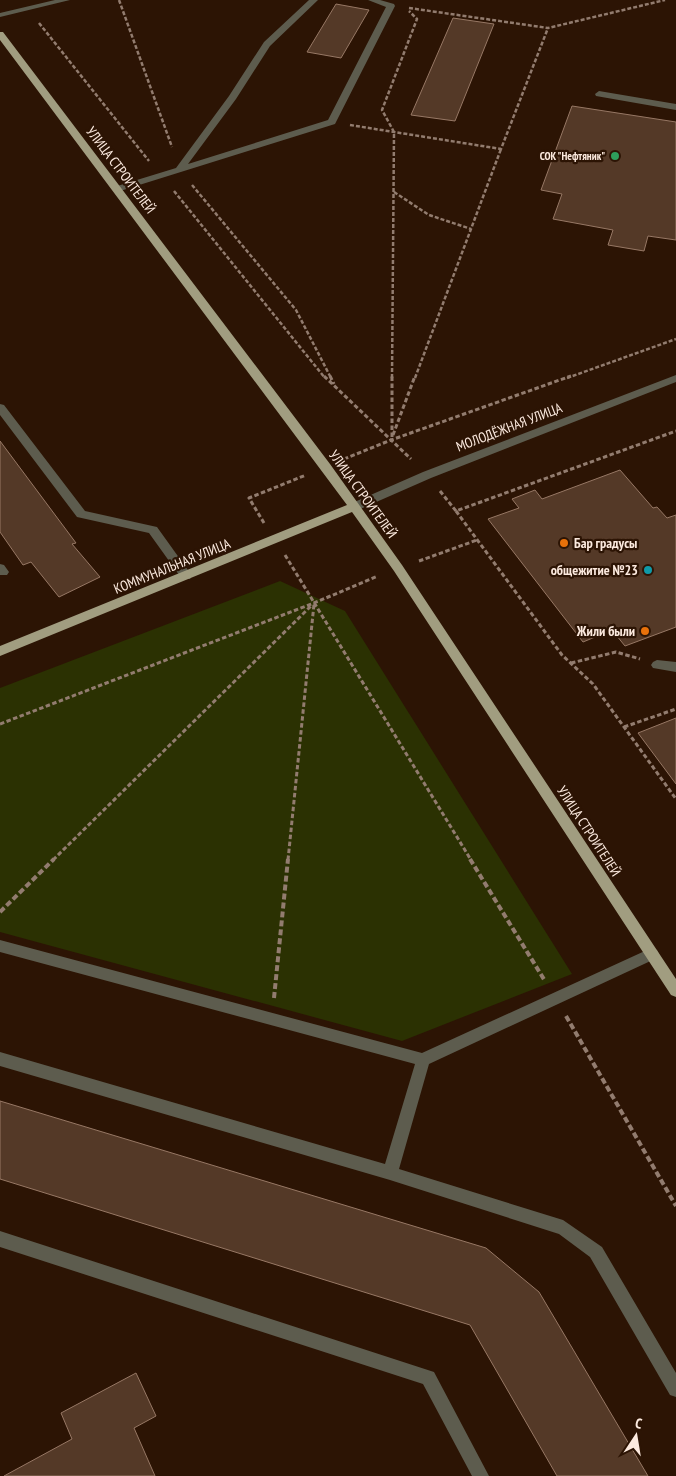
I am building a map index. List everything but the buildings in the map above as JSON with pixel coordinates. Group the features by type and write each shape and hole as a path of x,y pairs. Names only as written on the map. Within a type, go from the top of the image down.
{"main road":[{"name":"УЛИЦА СТРОИТЕЛЕЙ","path":"0,34 326,467 398,568 676,990"},
{"name":"КОММУНАЛЬНАЯ УЛИЦА","path":"0,651 354,507"}],"street":[{"path":"0,15 66,0"},
{"path":"180,169 233,97 267,44 314,0"},
{"path":"117,189 332,122 391,6 372,0"},
{"path":"599,94 676,107"},
{"name":"МОЛОДЁЖНАЯ УЛИЦА","path":"354,507 428,475 676,378"},
{"path":"0,408 81,514 154,530 186,576"},
{"path":"657,665 676,667"},
{"path":"0,946 424,1060 652,954"},
{"path":"0,1059 390,1173 563,1228 596,1252 676,1389"},
{"path":"390,1173 424,1060"},
{"path":"0,1240 428,1378 481,1476"}],"path":[{"path":"119,0 180,169 296,310 336,387"},
{"path":"391,439 394,132 382,110 417,19 406,7 548,28 665,0"},
{"path":"26,8 320,373 428,475 562,655 593,684 676,799"},
{"path":"391,439 548,28"},
{"path":"332,122 501,149"},
{"path":"394,192 428,215 471,229"},
{"path":"676,339 391,439 249,498 556,998 676,1206"},
{"path":"456,511 676,431"},
{"path":"0,724 314,603 398,568 477,540"},
{"path":"0,912 314,603"},
{"path":"272,1019 314,603"},
{"path":"570,663 616,652 657,665"},
{"path":"624,727 676,708"}],"green space":[{"path":"280,581 345,611 572,974 402,1041 0,932 0,688"}],"place":[{"name":"СОК \"Нефтяник\"","path":"615,156"},
{"name":"Бар градусы","path":"564,543"},
{"name":"общежитие №23","path":"648,570"},
{"name":"Жили были","path":"645,631"}]}
